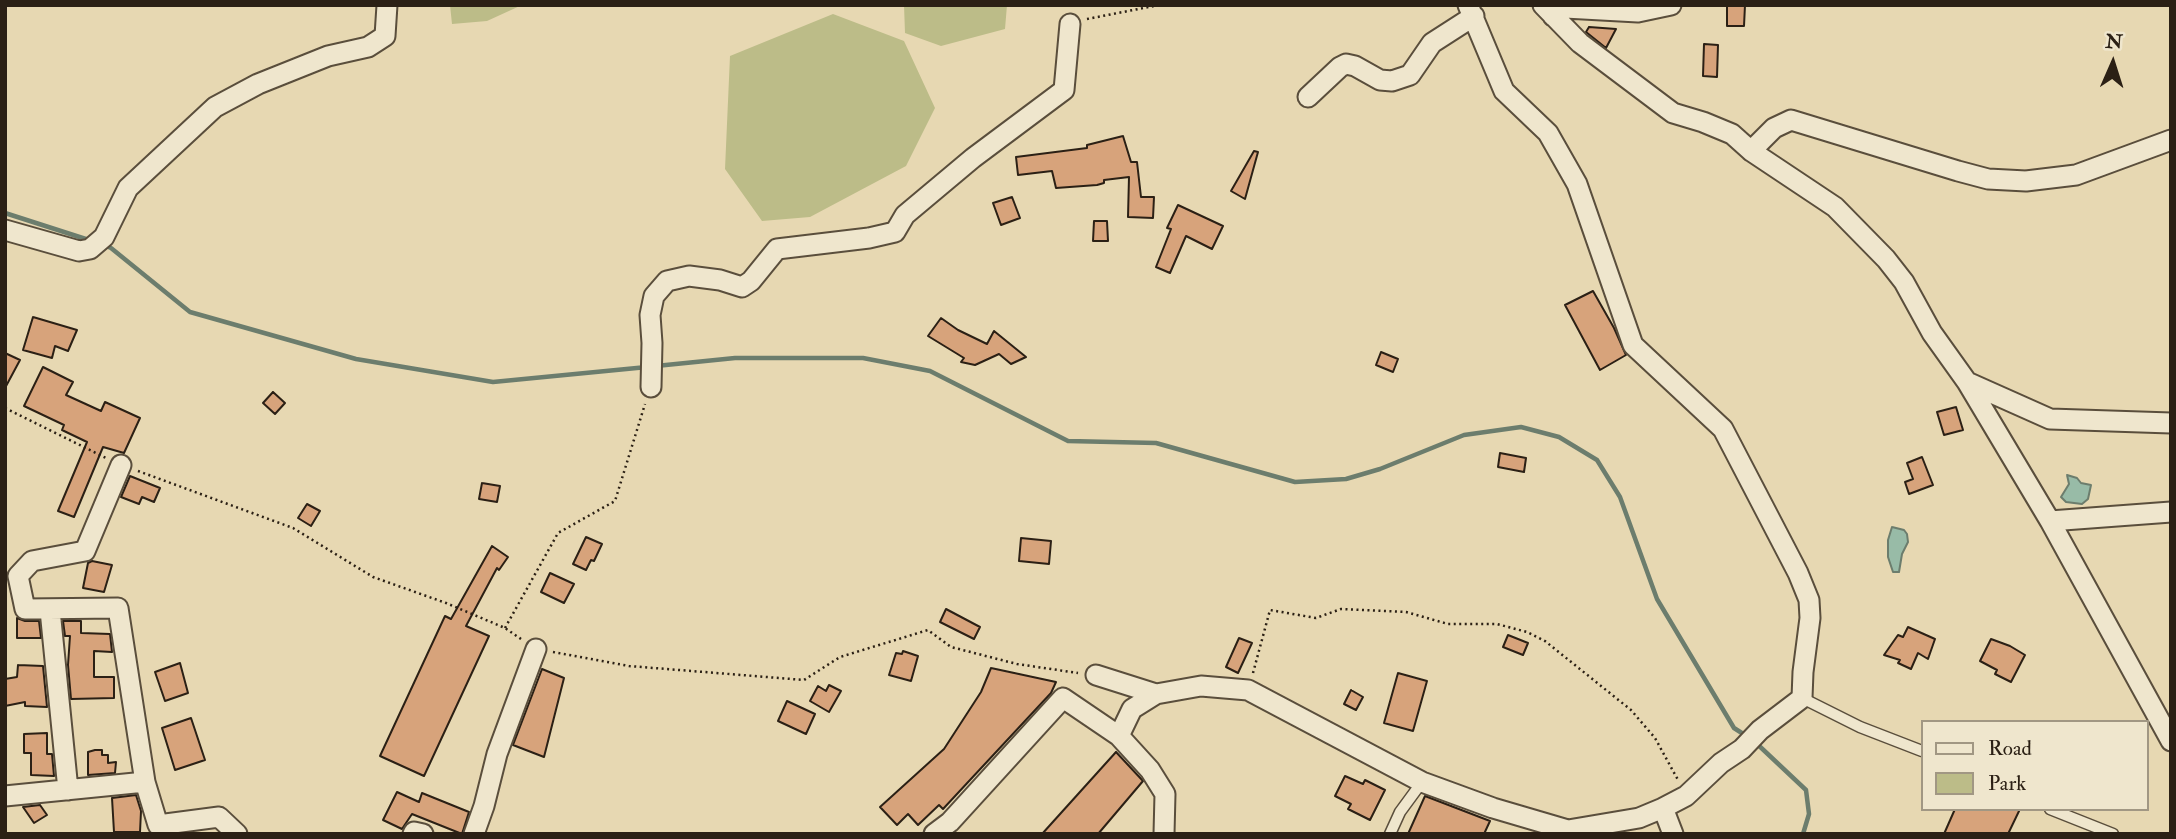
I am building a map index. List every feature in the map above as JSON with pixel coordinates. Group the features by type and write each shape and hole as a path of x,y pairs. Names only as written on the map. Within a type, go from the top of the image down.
{"street":[{"path":"5,230 79,251 97,243 128,188 215,107 258,84 328,56 368,47 385,36 387,5"},
{"path":"1548,11 1565,8 1638,12 1671,5"},
{"path":"1119,736 1132,709 1156,694 1201,687 1248,690 1422,782 1493,808 1568,830 1639,818 1686,796 1721,763 1742,749 1760,730 1802,698 1810,618 1809,600 1798,573 1723,429 1633,345 1577,184 1548,134 1504,90 1471,11 1432,43 1410,75 1392,81 1381,80 1346,64 1308,97"},
{"path":"1548,11 1580,43 1673,113 1732,134 1751,151 1835,207 1886,259 1904,282 1931,333 1967,382 2050,521 2171,741"},
{"path":"651,387 650,315 654,296 667,281 689,276 742,287 751,281 776,249 869,238 895,232 905,215 973,158 1064,90 1070,24"},
{"path":"1751,151 1774,128 1791,120 1988,179 2026,181 2076,175 2171,140"},
{"path":"1967,382 2050,419 2171,423"},
{"path":"121,465 85,551 32,561 18,576 24,609 118,608 145,782 158,825 219,817 237,834"},
{"path":"2050,521 2171,512"},
{"path":"50,610 68,790"},
{"path":"474,834 497,754 536,649"},
{"path":"1096,676 1156,694"},
{"path":"934,834 950,822 1063,698 1119,736 1150,770 1165,794 1164,834"},
{"path":"5,796 145,782"},
{"path":"1664,808 1673,834"},
{"path":"413,834 423,834"}],"lane":[{"path":"1802,698 1860,727 1920,750"},
{"path":"1390,834 1400,812 1422,782"},
{"path":"2055,811 2113,834"}],"path":[{"path":"1070,24 1159,5"},
{"path":"505,628 558,533 615,500 651,387"},
{"path":"5,408 121,465 293,528 373,577 505,628 536,649 629,666 804,680 841,657 928,630 951,647 1004,661 1096,676"},
{"path":"1248,690 1270,610 1316,618 1341,609 1406,612 1448,624 1497,624 1527,632 1545,641 1631,710 1655,738 1686,796"}],"green space":[{"path":"450,5 522,5 487,21 452,24"},
{"path":"904,5 1007,5 1005,29 941,46 905,33"},
{"path":"833,14 904,41 935,108 906,166 810,217 762,221 725,169 730,56"}],"shaded area":[{"path":"2067,475 2091,485 2088,499 2082,504 2066,502 2061,497 2069,484"},
{"path":"1892,527 1904,530 1907,534 1908,542 1902,554 1899,572 1893,572 1888,557 1888,540"}],"building":[{"path":"1727,5 1745,5 1744,26 1727,26"},
{"path":"1589,27 1616,29 1606,48 1586,32"},
{"path":"1704,44 1718,45 1717,77 1703,76"},
{"path":"1123,136 1131,162 1137,162 1141,197 1154,197 1153,218 1128,217 1129,177 1104,180 1104,183 1097,185 1056,188 1052,171 1018,175 1016,157 1087,148 1087,145"},
{"path":"1254,151 1258,152 1245,199 1231,191"},
{"path":"1012,197 1020,218 1001,225 993,203"},
{"path":"1178,205 1223,226 1212,249 1186,236 1170,273 1156,267 1171,229 1167,228"},
{"path":"1094,221 1107,221 1108,241 1093,241"},
{"path":"1593,291 1626,355 1600,370 1565,305"},
{"path":"33,317 77,330 68,351 55,346 52,358 23,350"},
{"path":"941,318 987,344 994,331 1026,357 1011,364 999,354 975,365 961,362 964,358 928,336"},
{"path":"1381,352 1398,359 1393,372 1376,365"},
{"path":"5,353 20,360 5,388"},
{"path":"43,367 73,382 66,395 101,411 105,402 140,418 124,453 103,447 74,517 58,511 87,442 62,430 64,425 24,406"},
{"path":"273,392 285,403 275,414 263,403"},
{"path":"1956,407 1963,430 1944,435 1937,412"},
{"path":"1500,453 1526,458 1524,472 1498,467"},
{"path":"1922,457 1933,485 1909,494 1905,482 1913,479 1907,463"},
{"path":"130,476 160,488 154,502 142,497 139,504 121,497"},
{"path":"482,483 500,486 497,502 479,499"},
{"path":"307,504 320,511 311,526 298,518"},
{"path":"586,537 602,544 586,570 573,564"},
{"path":"1021,538 1051,541 1049,564 1019,561"},
{"path":"492,546 508,557 499,570 497,568 466,626 489,636 424,776 380,756 445,616 451,619"},
{"path":"92,561 112,565 104,592 83,588 88,563"},
{"path":"550,573 574,584 564,603 541,592"},
{"path":"946,609 980,627 974,639 940,622"},
{"path":"17,618 39,621 41,638 17,638"},
{"path":"63,621 81,621 81,633 110,634 112,652 94,651 94,677 114,677 114,698 71,699 68,665 70,636 65,636"},
{"path":"1908,627 1935,639 1928,659 1918,653 1911,669 1898,663 1900,660 1884,655 1898,635 1903,637"},
{"path":"1508,635 1528,643 1523,655 1503,647"},
{"path":"1239,638 1252,643 1238,673 1226,667"},
{"path":"1991,639 2025,655 2011,682 1995,674 1997,670 1980,661"},
{"path":"903,651 918,656 911,681 889,675 896,653 902,654"},
{"path":"180,663 188,693 165,701 155,672"},
{"path":"18,665 43,666 47,707 25,706 25,702 5,706 5,679 17,677"},
{"path":"991,668 1056,682 1051,693 943,809 939,805 918,825 908,814 897,825 880,807 944,749 981,692"},
{"path":"542,669 564,678 544,757 513,745"},
{"path":"1398,673 1427,681 1413,731 1384,723"},
{"path":"829,685 841,691 829,712 810,701 818,686 826,691"},
{"path":"1351,690 1363,697 1356,710 1344,704"},
{"path":"787,701 815,714 806,734 778,721"},
{"path":"191,718 205,760 175,770 162,728"},
{"path":"47,733 47,754 52,754 54,776 31,775 31,753 24,753 24,734"},
{"path":"102,750 102,755 108,755 108,763 116,762 115,773 88,775 88,752"},
{"path":"1116,752 1143,781 1098,834 1042,834"},
{"path":"1345,776 1363,784 1365,780 1385,790 1370,820 1348,809 1351,804 1335,796"},
{"path":"397,792 419,802 422,793 469,812 462,834 412,814 402,829 383,820"},
{"path":"136,795 141,811 140,832 114,832 112,798"},
{"path":"1425,796 1490,821 1484,834 1408,834"},
{"path":"40,805 47,815 34,823 23,807"},
{"path":"1954,811 2019,811 2008,834 1944,834"}],"waterway":[{"path":"5,213 92,241"},
{"path":"104,245 190,312 356,359 493,382 647,367"},
{"path":"656,366 735,358 863,358 930,371 1068,441 1156,443 1295,482 1346,479 1380,469 1464,435 1521,427 1559,437 1597,460 1620,497 1657,599 1734,728 1748,737"},
{"path":"1755,742 1806,790 1809,814 1803,834"}]}
